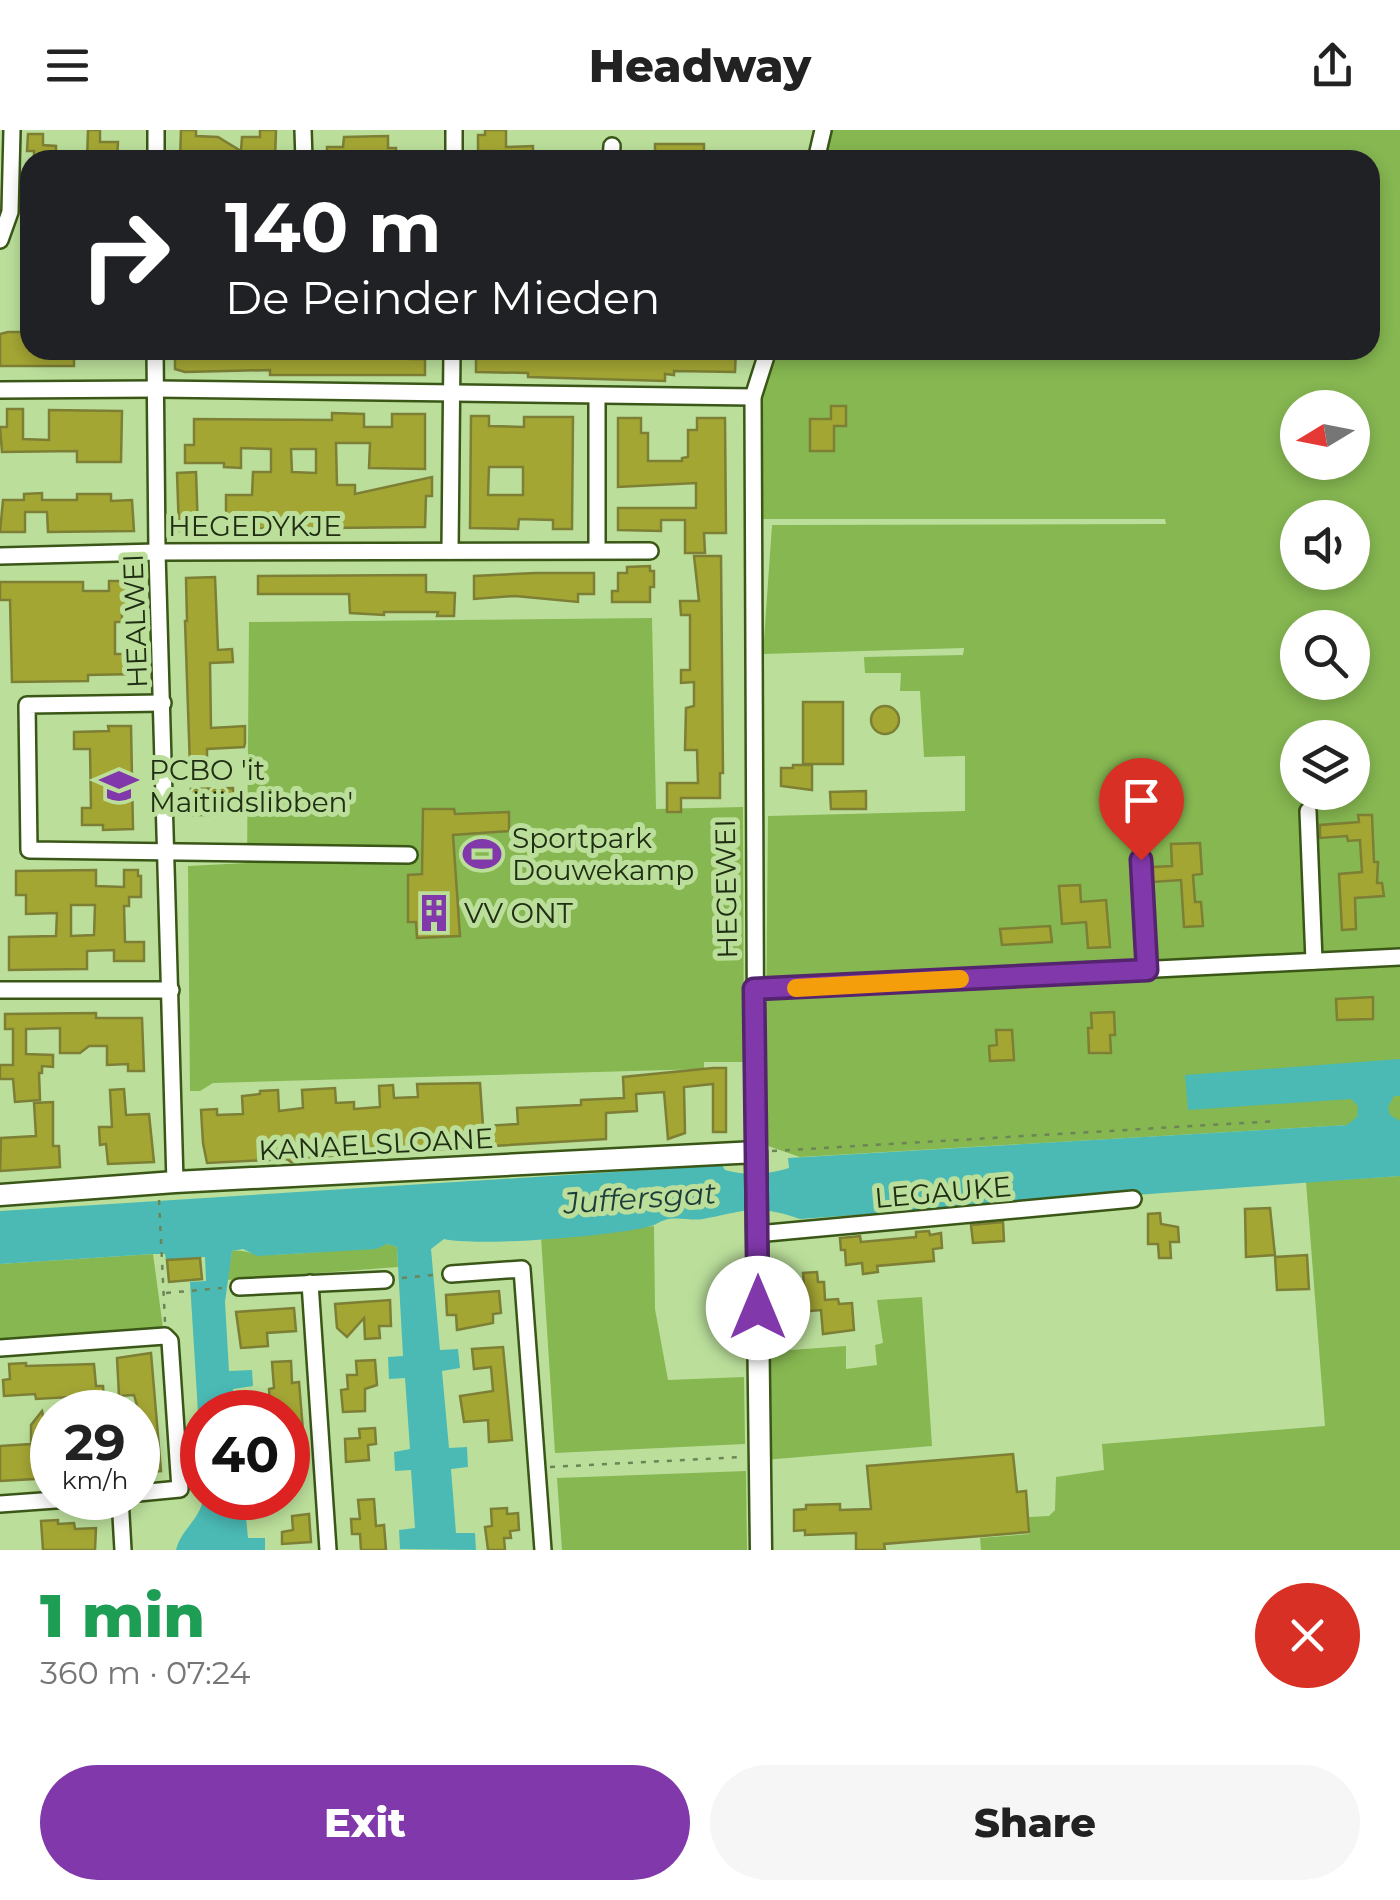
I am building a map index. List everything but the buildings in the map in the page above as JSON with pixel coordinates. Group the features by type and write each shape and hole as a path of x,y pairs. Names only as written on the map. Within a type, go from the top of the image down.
{"street":[{"path":"0,240 10,212 12,130"},
{"path":"12,190 20,190"},
{"name":"HEALWEI","path":"156,360 175,1182"},
{"path":"450,550 452,360"},
{"name":"HEGEWEI","path":"761,1550 752,397 766,360"},
{"path":"0,390 752,397"},
{"path":"597,397 597,550"},
{"name":"HEGEDYKJE","path":"0,556 650,551"},
{"path":"162,703 27,706 29,850 409,855"},
{"path":"1308,812 1314,962"},
{"path":"1141,860 1147,970"},
{"path":"754,989 1400,957"},
{"path":"0,990 171,990"},
{"name":"KANAELSLOANE","path":"0,1195 175,1182 756,1157"},
{"name":"LEGAUKE","path":"757,1226 1133,1199"},
{"path":"451,1274 522,1269 543,1550"},
{"path":"239,1287 385,1280"},
{"path":"310,1283 328,1550"},
{"path":"0,1348 165,1336 170,1341 180,1489 160,1491"},
{"path":"0,1504 30,1502"},
{"path":"121,1520 123,1550"}],"path":[{"path":"756,1157 1277,1120"},
{"path":"159,1197 165,1336"},
{"path":"385,1280 451,1274"},
{"path":"164,1293 239,1287"},
{"path":"536,1468 758,1456"}],"green space":[{"path":"824,130 1400,130 1400,1122 800,1157 765,1145 768,816 965,811 965,756 924,757 920,691 900,691 901,673 865,673 864,657 963,655 964,648 763,654 772,525 1166,524 1165,519 755,519 757,412 768,360 1380,360 1380,150 818,150"},
{"name":"Sportpark Douwekamp","path":"652,618 656,809 743,807 744,1062 704,1062 704,1069 213,1083 200,1091 190,1091 188,866 247,863 249,622"},
{"path":"1400,1176 1400,1550 981,1550 980,1538 1030,1534 1029,1517 1049,1516 1055,1510 1056,1477 1104,1470 1102,1444 1325,1426 1306,1182"},
{"path":"654,1226 655,1309 668,1380 744,1377 745,1444 555,1453 541,1237"},
{"path":"387,1244 397,1247 398,1267 227,1280 232,1251 260,1255"},
{"path":"153,1254 163,1328 0,1339 0,1264"},
{"path":"922,1297 932,1446 764,1460 763,1352 846,1346 846,1369 877,1365 875,1345 883,1343 877,1300"},
{"path":"746,1471 747,1550 562,1550 557,1478"}],"water":[{"name":"Juffersgat","path":"1400,1059 1400,1096 1394,1096 1388,1107 1390,1115 1400,1121 1400,1176 800,1219 751,1210 703,1219 669,1219 633,1230 579,1237 485,1242 444,1239 431,1249 440,1350 458,1349 460,1368 442,1371 449,1448 467,1447 468,1467 451,1469 456,1533 475,1533 476,1550 400,1549 399,1530 415,1528 411,1470 395,1471 394,1452 410,1449 405,1378 389,1379 388,1357 403,1356 397,1247 387,1244 376,1249 257,1256 243,1249 232,1251 225,1302 229,1371 252,1370 253,1386 233,1390 197,1390 190,1282 206,1281 205,1257 166,1260 165,1254 153,1254 0,1264 0,1211 722,1165 725,1170 757,1174 789,1168 788,1158 1347,1125 1357,1117 1358,1106 1351,1099 1188,1110 1185,1075"},
{"path":"193,1520 246,1520 248,1538 265,1538 265,1550 176,1550"}],"slow traffic":[{"path":"796,988 960,979"}],"place":[{"name":"PCBO 'it Maitiidslibben'","path":"119,786"},
{"name":"Sportpark Douwekamp","path":"482,854"},
{"name":"VV ONT","path":"434,913"}],"route":[{"path":"758,1308 754,989 1147,970 1141,860"}]}
